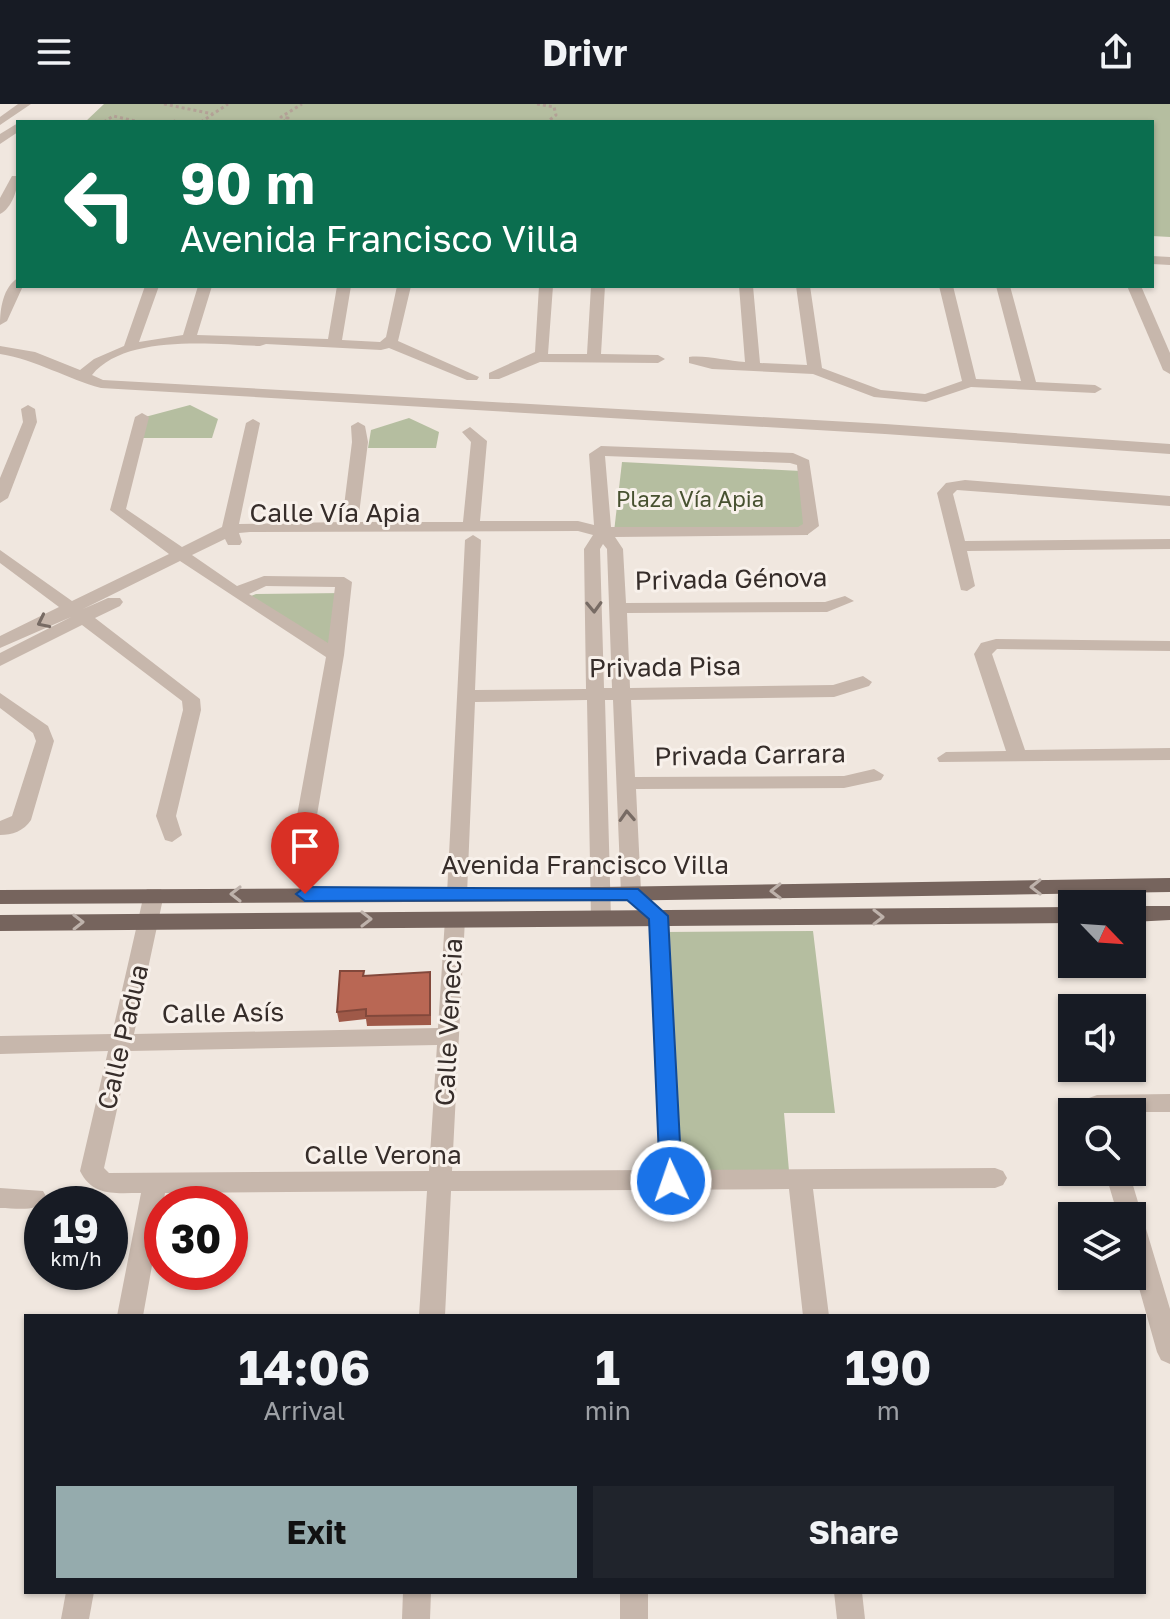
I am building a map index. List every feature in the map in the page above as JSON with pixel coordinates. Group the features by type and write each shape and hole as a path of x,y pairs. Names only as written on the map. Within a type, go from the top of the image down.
{"main road":[{"name":"Avenida Francisco Villa","path":"0,897 631,894 1170,885"},
{"path":"906,889 913,917"},
{"path":"1146,914 1170,913"},
{"name":"Avenida Francisco Villa","path":"0,923 1058,915"}],"street":[{"path":"0,122 29,108"},
{"path":"0,140 16,128"},
{"path":"7,205 16,179"},
{"path":"0,321 16,286"},
{"path":"130,348 151,288"},
{"path":"189,338 204,288"},
{"path":"334,344 344,288"},
{"path":"85,380 85,374 93,365 130,348 170,338 381,346 393,338 404,288"},
{"path":"482,388 538,358 542,352 546,288"},
{"path":"594,359 598,288"},
{"path":"746,288 753,367"},
{"path":"803,288 815,370"},
{"path":"946,288 970,383"},
{"path":"1004,288 1030,386"},
{"path":"1135,288 1170,370"},
{"path":"389,343 482,388"},
{"path":"0,350 30,355 85,380 113,376 482,388 884,411 970,383 1095,389"},
{"path":"538,358 658,359"},
{"path":"694,360 712,365 815,370 884,411 915,425 1170,449"},
{"path":"915,425 915,412 926,398"},
{"path":"1,491 30,422 28,409"},
{"path":"142,417 118,510 236,593 335,655"},
{"path":"232,536 253,423"},
{"path":"915,425 1170,438"},
{"path":"349,527 360,442 358,426"},
{"path":"457,894 472,534 479,441 470,432"},
{"name":"Calle Vía Apia","path":"0,660 79,612 232,536 349,527 575,539 603,532 808,530 811,526 804,463 793,458 601,451 597,454 603,532"},
{"path":"967,586 945,493 957,485 1170,501"},
{"path":"601,918 592,549 603,532 615,549 631,894 659,916 671,1181"},
{"name":"Calle Vía Apia","path":"232,536 472,534"},
{"path":"959,546 1170,544"},
{"path":"0,555 191,699 192,710 166,816 172,835"},
{"path":"236,593 264,581 344,582 335,655 306,821 317,845"},
{"name":"Privada Génova","path":"618,608 827,607 845,601"},
{"name":"Calle Vía Apia","path":"0,643 79,612"},
{"path":"1018,757 983,654 987,647 996,644 1170,646"},
{"name":"Privada Pisa","path":"466,696 834,691 863,682"},
{"path":"0,699 41,730 45,741 21,820 8,828 0,828"},
{"path":"946,758 1170,754"},
{"name":"Privada Carrara","path":"626,783 844,782 874,775"},
{"name":"Calle Padua","path":"96,1178 92,1171 154,894"},
{"name":"Calle Venecia","path":"432,1314 455,919"},
{"name":"Calle Asís","path":"0,1045 447,1036"},
{"path":"1146,1105 1170,1103"},
{"name":"Calle Verona","path":"96,1178 103,1183 154,1185 995,1178"},
{"path":"800,1180 816,1314"},
{"path":"130,1314 154,1185"},
{"path":"0,1198 24,1198"},
{"path":"1146,1255 1162,1293 1170,1352"},
{"path":"75,1619 80,1594"},
{"path":"416,1619 417,1594"},
{"path":"634,1594 634,1619"},
{"path":"848,1594 851,1619"}],"path":[{"path":"167,104 213,114"},
{"path":"204,120 228,104"},
{"path":"286,120 288,118 281,117 302,104"},
{"path":"537,104 554,107 556,115 550,120"},
{"path":"107,120 113,116 131,120"}],"green space":[{"path":"104,104 1170,104 1170,237 1154,236 1154,120 87,120"},
{"path":"190,405 218,419 212,438 138,438 145,417"},
{"path":"409,418 439,432 436,448 368,448 371,430"},
{"name":"Plaza Vía Apia","path":"622,462 801,471 808,535 614,532"},
{"path":"344,593 332,659 241,600 256,594"},
{"path":"813,931 835,1113 784,1113 789,1171 682,1173 665,932"}],"building":[{"path":"340,971 364,971 363,976 430,972 430,1015 366,1016 366,1009 337,1012"}],"route":[{"path":"305,894 631,894 659,916 671,1181"}]}
